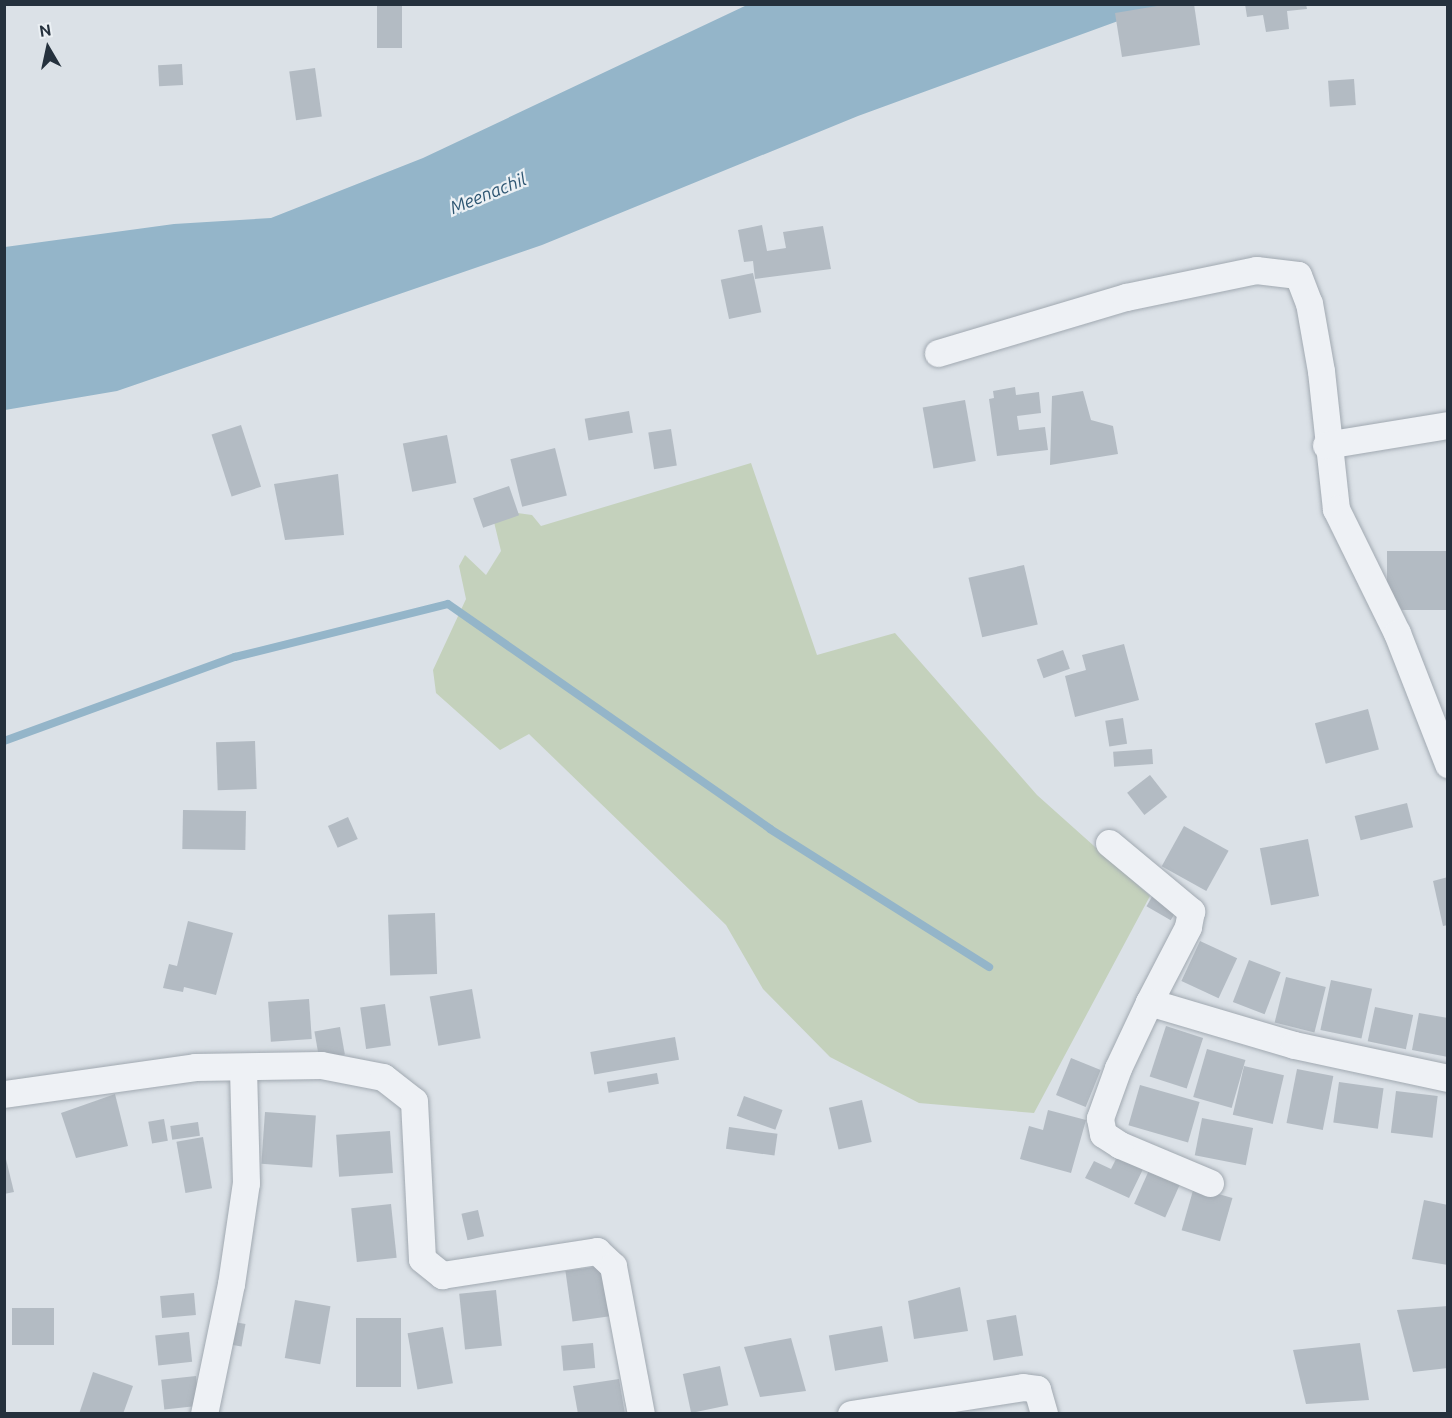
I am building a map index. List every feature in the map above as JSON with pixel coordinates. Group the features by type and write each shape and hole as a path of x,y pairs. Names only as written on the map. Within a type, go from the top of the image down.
{"street":[{"path":"938,353 1126,297 1256,270 1298,275 1309,303 1321,371 1326,445 1336,509 1396,633 1448,764"},
{"path":"1326,445 1448,425"},
{"path":"1109,843 1191,911 1188,927 1149,1002 1107,1098 1100,1118 1103,1134 1120,1145 1210,1183"},
{"path":"1149,1002 1294,1045 1448,1078"},
{"path":"4,1094 94,1079 195,1067 321,1065 383,1077 414,1101 422,1259 442,1275 597,1251 613,1266 641,1413"},
{"path":"204,1413 231,1284 246,1183 243,1067"},
{"path":"851,1413 1023,1387 1037,1389 1044,1413"}],"green space":[{"path":"751,463 817,655 895,633 1037,795 1150,896 1034,1113 919,1103 830,1057 763,989 726,925 529,734 500,750 436,693 433,670 466,599 459,566 465,555 486,575 501,551 494,522 510,512 532,515 541,526"}],"water":[{"name":"Meenachil","path":"747,5 1162,5 858,116 542,245 117,391 5,410 5,247 174,224 271,218 423,158"}],"building":[{"path":"377,4 402,4 402,48 377,48"},
{"path":"1169,4 1194,4 1200,45 1122,57 1115,13"},
{"path":"1245,4 1306,4 1307,9 1287,11 1289,29 1266,32 1263,15 1247,17"},
{"path":"182,64 183,85 159,86 158,65"},
{"path":"315,68 322,117 296,120 289,72"},
{"path":"1354,79 1356,105 1330,107 1328,81"},
{"path":"762,225 767,251 786,248 783,232 823,226 831,269 755,279 753,261 744,262 738,230"},
{"path":"753,273 761,312 729,319 721,280"},
{"path":"1015,387 1016,395 1039,392 1041,413 1017,416 1019,430 1045,427 1048,450 997,456 989,399 994,398 993,391"},
{"path":"1083,391 1091,420 1113,426 1118,454 1050,465 1052,396"},
{"path":"965,400 976,461 933,469 923,407"},
{"path":"629,411 633,433 589,440 585,419"},
{"path":"241,425 261,487 232,496 212,435"},
{"path":"671,429 677,466 654,469 648,433"},
{"path":"447,435 456,483 412,492 403,444"},
{"path":"555,448 567,496 522,507 510,459"},
{"path":"338,474 344,535 285,540 274,484"},
{"path":"509,486 519,515 483,528 473,498"},
{"path":"1387,551 1448,551 1448,610 1387,610"},
{"path":"1024,565 1038,624 982,637 968,578"},
{"path":"1124,644 1139,700 1075,717 1065,676 1086,670 1082,655"},
{"path":"1063,650 1070,669 1044,678 1037,660"},
{"path":"1368,709 1379,750 1326,764 1315,723"},
{"path":"1123,718 1127,744 1109,746 1105,721"},
{"path":"255,741 257,789 218,790 216,742"},
{"path":"1152,749 1153,764 1114,767 1113,752"},
{"path":"1150,775 1167,797 1144,815 1127,793"},
{"path":"1407,803 1413,827 1361,840 1355,816"},
{"path":"183,810 246,811 245,850 182,849"},
{"path":"348,817 358,839 338,848 328,826"},
{"path":"1184,826 1229,851 1206,891 1162,866"},
{"path":"1308,839 1319,896 1271,905 1260,848"},
{"path":"1448,877 1448,925 1443,926 1433,881"},
{"path":"1157,888 1181,902 1171,920 1146,906"},
{"path":"435,913 437,974 390,976 388,915"},
{"path":"188,921 233,933 216,995 184,987 183,992 163,988 169,964 177,966"},
{"path":"1200,941 1237,958 1219,998 1181,981"},
{"path":"1249,960 1281,972 1265,1014 1233,1002"},
{"path":"1286,977 1326,987 1314,1033 1275,1023"},
{"path":"1331,980 1372,989 1361,1039 1320,1030"},
{"path":"472,989 481,1038 438,1046 430,996"},
{"path":"309,999 312,1039 271,1042 268,1002"},
{"path":"385,1004 391,1046 366,1049 360,1007"},
{"path":"1375,1007 1413,1015 1406,1049 1368,1041"},
{"path":"1419,1013 1448,1018 1448,1057 1412,1050"},
{"path":"1166,1026 1203,1038 1187,1088 1150,1076"},
{"path":"340,1027 345,1055 319,1059 314,1032"},
{"path":"675,1037 679,1060 594,1075 590,1052"},
{"path":"1207,1049 1245,1060 1232,1108 1193,1097"},
{"path":"1071,1058 1101,1070 1086,1107 1056,1095"},
{"path":"1244,1066 1284,1075 1273,1124 1233,1115"},
{"path":"1297,1069 1333,1076 1323,1130 1287,1123"},
{"path":"657,1073 659,1084 609,1093 607,1082"},
{"path":"1339,1082 1384,1088 1378,1129 1333,1123"},
{"path":"1140,1085 1200,1102 1188,1142 1128,1125"},
{"path":"1396,1091 1438,1096 1433,1138 1391,1133"},
{"path":"115,1094 128,1146 76,1158 61,1113"},
{"path":"744,1096 783,1110 775,1130 737,1116"},
{"path":"862,1100 872,1142 839,1150 829,1108"},
{"path":"1048,1110 1086,1120 1071,1173 1020,1159 1029,1126 1043,1130"},
{"path":"265,1112 316,1116 312,1167 261,1164"},
{"path":"1202,1118 1253,1128 1246,1165 1195,1155"},
{"path":"164,1119 168,1141 152,1143 148,1122"},
{"path":"198,1122 200,1136 172,1140 170,1126"},
{"path":"729,1127 778,1134 774,1156 726,1149"},
{"path":"390,1131 393,1173 339,1177 336,1135"},
{"path":"203,1137 212,1188 185,1193 176,1142"},
{"path":"4,1151 14,1192 4,1194"},
{"path":"1120,1151 1146,1163 1129,1198 1085,1178 1094,1161 1111,1169"},
{"path":"1150,1168 1181,1182 1165,1217 1134,1204"},
{"path":"1194,1187 1232,1198 1220,1241 1182,1230"},
{"path":"1424,1200 1448,1205 1448,1265 1412,1259"},
{"path":"391,1204 397,1258 357,1262 351,1208"},
{"path":"478,1210 484,1236 468,1240 461,1214"},
{"path":"608,1265 615,1316 573,1321 565,1271"},
{"path":"960,1287 968,1331 914,1339 908,1301"},
{"path":"496,1290 502,1346 465,1350 459,1294"},
{"path":"194,1293 196,1315 162,1318 160,1296"},
{"path":"295,1300 330,1306 320,1364 285,1358"},
{"path":"1448,1306 1448,1368 1413,1372 1397,1310"},
{"path":"12,1308 54,1308 54,1345 12,1345"},
{"path":"1016,1315 1023,1355 994,1361 986,1320"},
{"path":"212,1318 245,1324 241,1347 208,1341"},
{"path":"356,1318 401,1318 401,1387 356,1387"},
{"path":"882,1326 888,1361 835,1371 829,1335"},
{"path":"443,1327 453,1383 417,1389 408,1333"},
{"path":"189,1332 192,1362 158,1365 155,1336"},
{"path":"791,1338 806,1391 760,1397 744,1347"},
{"path":"593,1343 595,1368 563,1371 561,1346"},
{"path":"1360,1343 1369,1400 1306,1404 1293,1350"},
{"path":"720,1366 728,1405 691,1413 683,1374"},
{"path":"93,1372 133,1386 123,1414 79,1414"},
{"path":"196,1376 199,1406 164,1409 161,1380"},
{"path":"619,1379 625,1414 578,1414 573,1386"}],"waterway":[{"path":"4,741 235,657 448,604 770,829 989,967"}]}
